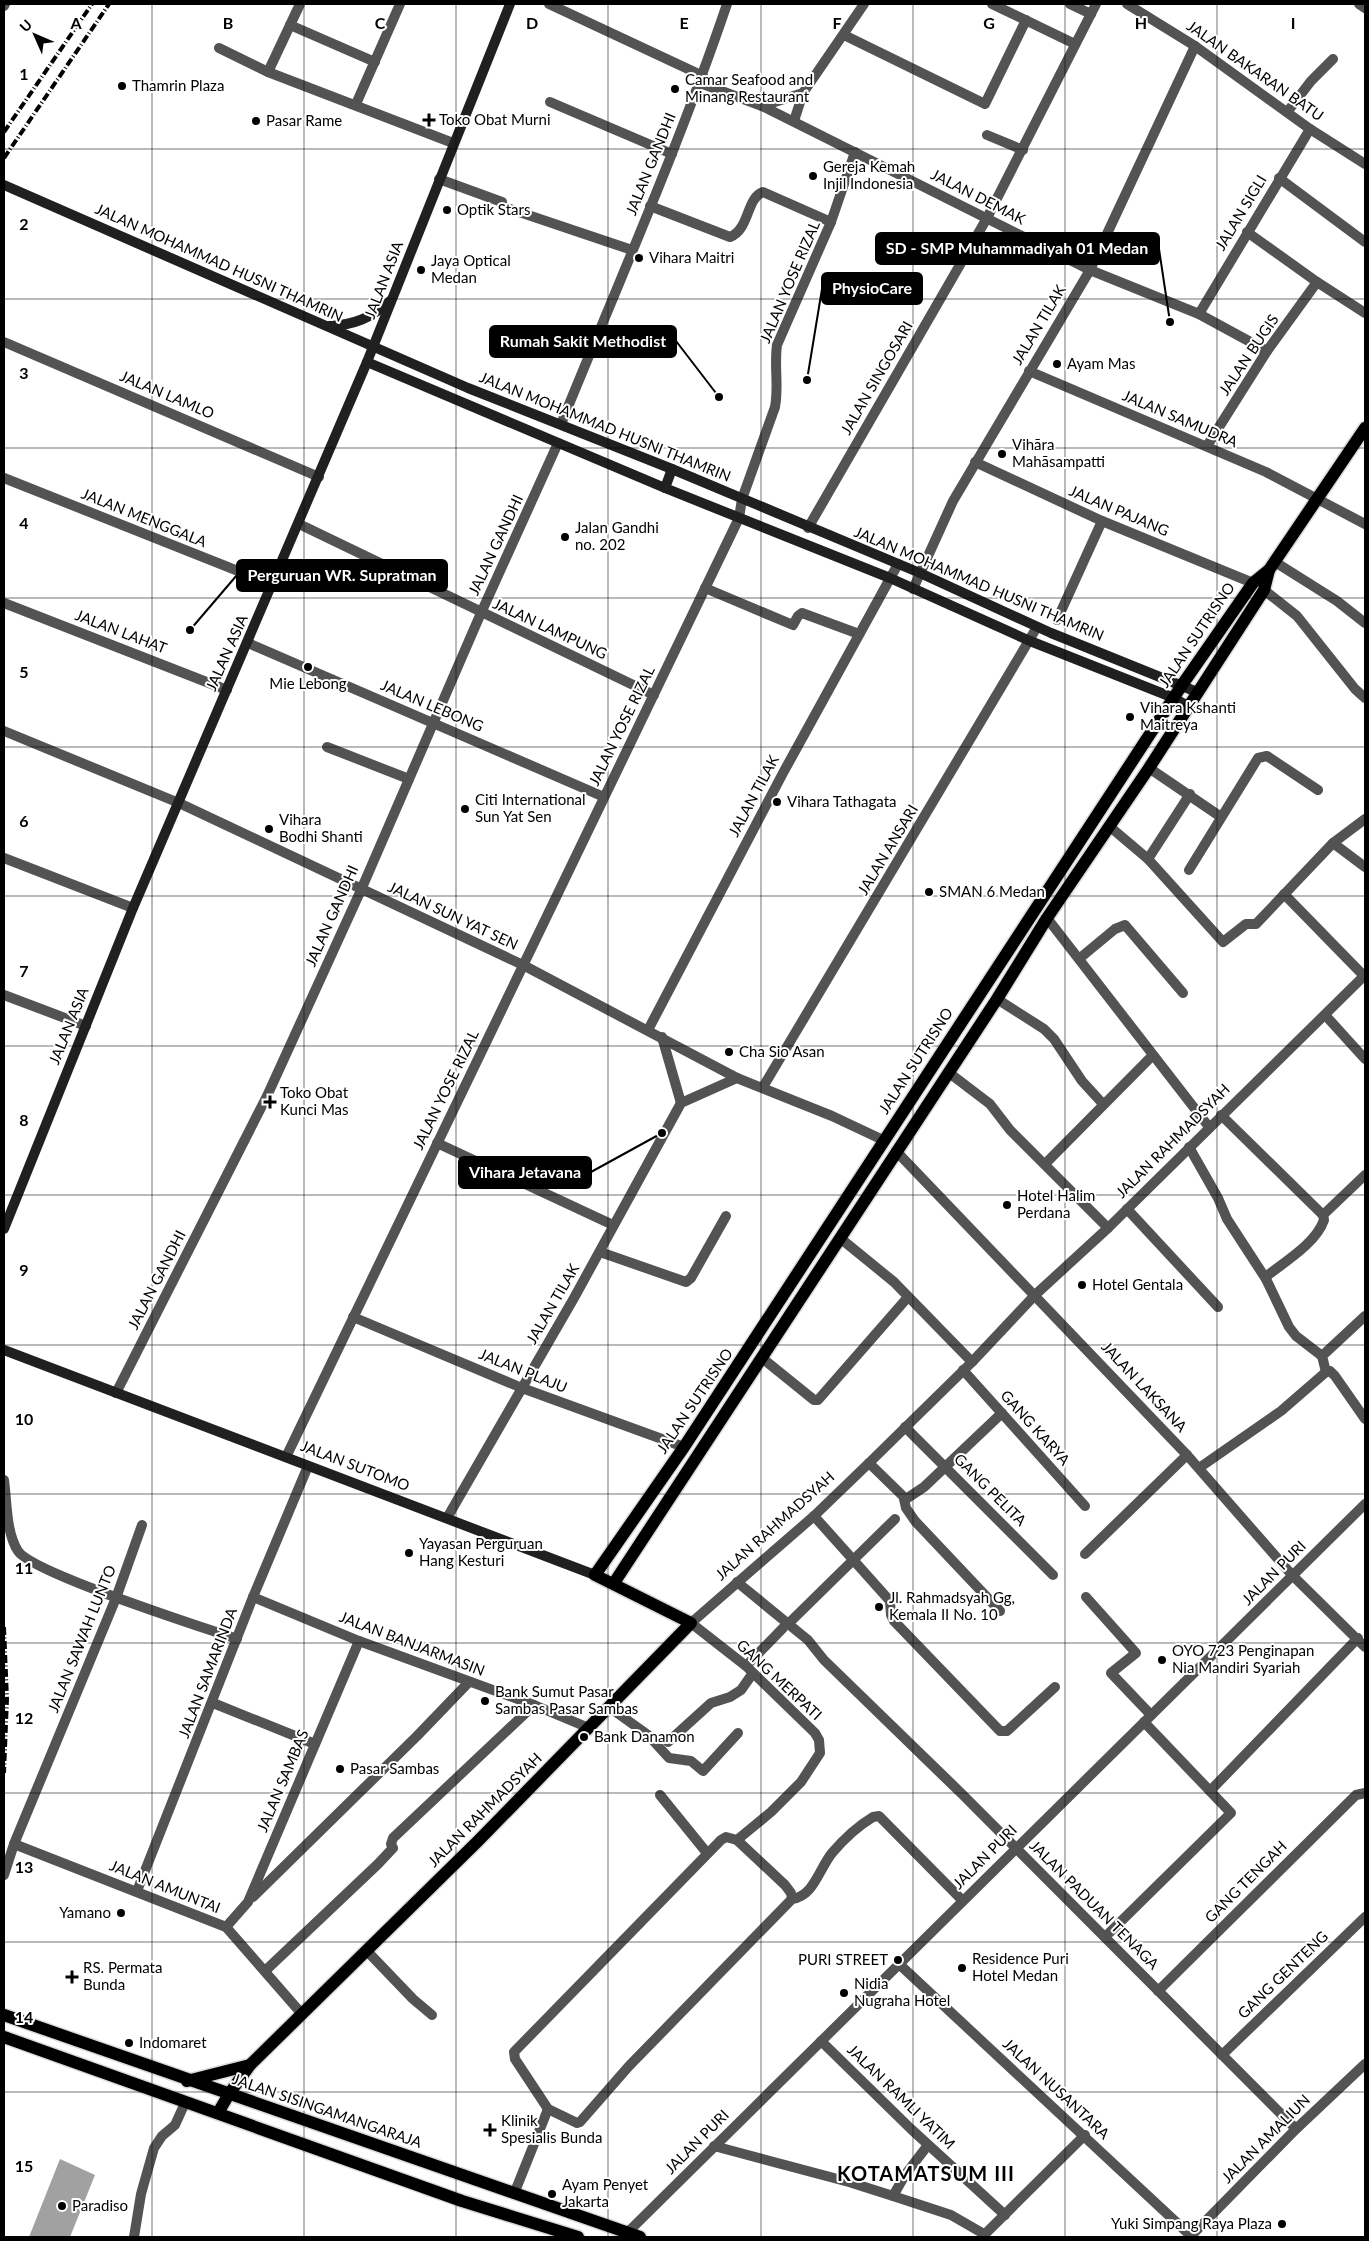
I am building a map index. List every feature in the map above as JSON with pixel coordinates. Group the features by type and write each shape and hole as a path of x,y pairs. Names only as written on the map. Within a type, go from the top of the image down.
{"main road":[{"name":"JALAN ASIA","path":"4,1229 133,908 367,362 510,4"},
{"name":"JALAN MOHAMMAD HUSNI THAMRIN","path":"4,185 468,388 562,424 742,498 808,528 920,573 1037,627 1197,692"},
{"path":"325,326 358,322 380,310 392,299"},
{"name":"JALAN MOHAMMAD HUSNI THAMRIN","path":"367,362 665,488 890,578 1030,641 1174,698 1188,706"},
{"name":"JALAN SUTRISNO","path":"596,1575 684,1447 1182,685 1258,586 1365,428"},
{"path":"665,488 672,469"},
{"name":"JALAN SUTRISNO","path":"614,1584 896,1150 997,999 1047,918 1149,768 1197,692 1258,586"},
{"name":"JALAN SUTOMO","path":"4,1350 596,1575 691,1623"},
{"name":"JALAN RAHMADSYAH","path":"218,2113 250,2065 589,1728 691,1623"},
{"name":"JALAN SISINGAMANGARAJA","path":"4,2015 187,2081 640,2237"},
{"path":"4,2037 462,2201 561,2234 578,2237"},
{"path":"110,2075 118,2056"},
{"path":"187,2081 250,2065"}],"street":[{"path":"268,72 300,4"},
{"path":"356,104 400,4"},
{"name":"JALAN DEMAK","path":"549,4 702,79 794,121 1090,270 1199,314 1267,351"},
{"name":"JALAN GANDHI","path":"562,424 702,79 727,4"},
{"path":"794,121 803,94 864,4"},
{"path":"992,4 1076,44"},
{"path":"1070,4 1091,14"},
{"name":"JALAN SINGOSARI","path":"808,528 987,218 1096,4"},
{"path":"1359,4 1365,8"},
{"name":"JALAN BAKARAN BATU","path":"1134,6 1365,164"},
{"path":"844,35 985,104 1026,20"},
{"path":"290,25 375,62"},
{"name":"JALAN TILAK","path":"913,589 953,502 975,462 1009,409 1029,371 1090,270 1195,46"},
{"path":"219,48 268,72 356,104 453,143"},
{"path":"1288,111 1333,59"},
{"path":"762,106 803,94"},
{"path":"550,102 672,154"},
{"name":"JALAN SIGLI","path":"1199,314 1310,128"},
{"path":"987,135 1023,150"},
{"name":"JALAN YOSE RIZAL","path":"286,1457 739,518 742,498 778,393 774,364 777,346 832,222 854,152"},
{"path":"1280,178 1365,242"},
{"path":"439,179 502,202 502,206 507,208 632,250"},
{"path":"650,206 730,236 740,231 756,197 763,192 832,222"},
{"path":"1247,232 1317,282 1365,313"},
{"name":"JALAN BUGIS","path":"1207,446 1267,351 1317,282"},
{"name":"JALAN LAMLO","path":"4,342 319,476"},
{"name":"JALAN SAMUDRA","path":"1029,371 1266,472 1365,524"},
{"name":"JALAN GANDHI","path":"116,1393 267,1096 361,890 433,721 558,443"},
{"name":"JALAN PAJANG","path":"975,462 1102,521 1258,586 1297,616 1355,689 1365,698"},
{"name":"JALAN MENGGALA","path":"4,478 273,585"},
{"path":"1057,620 1102,521"},
{"name":"JALAN LAMPUNG","path":"299,524 654,695"},
{"path":"890,578 898,564"},
{"path":"1272,566 1337,601 1365,623"},
{"name":"JALAN TILAK","path":"648,1030 890,578"},
{"path":"705,588 793,625 802,613 859,634"},
{"name":"JALAN LAHAT","path":"4,603 227,690"},
{"name":"JALAN ANSARI","path":"763,1087 1037,627"},
{"name":"JALAN LEBONG","path":"248,643 384,702 433,721 604,797"},
{"name":"JALAN SUN YAT SEN","path":"4,731 179,803 523,965 737,1078 763,1087 883,1140"},
{"path":"327,747 409,779"},
{"path":"1189,870 1253,764 1263,756 1267,756 1318,790"},
{"path":"1149,768 1190,794 1221,817"},
{"path":"1148,859 1190,794"},
{"path":"1109,826 1148,859 1223,942 1246,924 1256,924 1332,843 1365,818"},
{"path":"1332,843 1365,867"},
{"path":"4,858 133,908"},
{"path":"1284,894 1365,975"},
{"path":"1047,918 1080,958 1152,1056 1209,1127"},
{"path":"1080,958 1115,929 1125,925 1183,993"},
{"name":"JALAN RAHMADSYAH","path":"691,1623 814,1516 870,1463 972,1362 1035,1295 1108,1228 1365,975"},
{"path":"4,995 86,1026"},
{"path":"997,999 1049,1034 1082,1082 1103,1104"},
{"path":"1325,1015 1365,1059"},
{"path":"662,1037 681,1103 737,1078"},
{"path":"1045,1164 1152,1056"},
{"path":"948,1072 990,1104 1010,1130 1108,1228"},
{"name":"JALAN TILAK","path":"446,1518 600,1252 681,1103"},
{"path":"1221,1115 1323,1216 1324,1220 1317,1233 1266,1279"},
{"path":"437,1143 613,1225"},
{"path":"1189,1147 1218,1198 1227,1219 1266,1279 1293,1331 1322,1356 1326,1372"},
{"name":"JALAN LAKSANA","path":"896,1150 1187,1454 1292,1575 1365,1647"},
{"path":"1323,1216 1365,1176"},
{"path":"1127,1209 1218,1307"},
{"path":"600,1252 686,1282 691,1278 726,1216"},
{"path":"840,1238 875,1265 972,1362"},
{"path":"762,1358 814,1400 818,1400 908,1297"},
{"path":"1322,1356 1365,1316"},
{"name":"JALAN PLAJU","path":"353,1317 522,1388 684,1447"},
{"name":"GANG KARYA","path":"963,1370 1085,1506"},
{"path":"1199,1468 1281,1411 1326,1372 1330,1371 1335,1376 1365,1419"},
{"path":"904,1499 924,1487 945,1465 1002,1413"},
{"name":"GANG PELITA","path":"905,1427 1053,1575"},
{"path":"1085,1554 1187,1454"},
{"path":"870,1463 904,1499 906,1508 915,1521 1000,1611"},
{"name":"JALAN SAMARINDA","path":"137,1891 213,1704 253,1597 308,1466"},
{"path":"4,1480 12,1540 25,1559 116,1598 237,1639"},
{"name":"JALAN PURI","path":"627,2232 1015,1847 1365,1504"},
{"path":"814,1516 890,1601 891,1615 894,1621 1000,1731 1007,1731 1055,1686"},
{"path":"668,1742 711,1703 730,1698 741,1690 749,1670 786,1626 894,1519"},
{"name":"JALAN SAWAH LUNTO","path":"4,1875 14,1844 116,1598 142,1525"},
{"name":"JALAN PADUAN TENAGA","path":"737,1582 786,1626 808,1640 824,1660 1015,1847 1296,2130"},
{"name":"JALAN BANJARMASIN","path":"253,1597 359,1641 534,1705 589,1728"},
{"path":"1086,1597 1136,1653 1111,1673 1210,1791 1231,1812 1105,1938"},
{"name":"GANG MERPATI","path":"691,1623 749,1670 815,1733 819,1740 820,1753 792,1794 737,1840"},
{"path":"1210,1791 1358,1638"},
{"name":"JALAN SAMBAS","path":"226,1927 248,1902 359,1641"},
{"path":"248,1902 468,1682"},
{"path":"213,1704 315,1744"},
{"path":"265,1971 378,1864 393,1848 392,1841 399,1833 534,1705"},
{"path":"609,1707 648,1735 670,1758 691,1761 703,1771 738,1733"},
{"name":"GANG TENGAH","path":"1158,1990 1360,1794"},
{"path":"660,1795 708,1853"},
{"path":"792,1900 791,1893 785,1885 737,1840 726,1837 708,1853 514,2052 515,2059 548,2109 577,2123 580,2122 629,2066 792,1900 803,1896 843,1842 862,1824 877,1816 962,1900"},
{"name":"JALAN AMUNTAI","path":"14,1844 226,1927 301,2013"},
{"name":"GANG GENTENG","path":"1222,2055 1365,1917"},
{"path":"366,1950 413,1999 432,2015"},
{"name":"JALAN NUSANTARA","path":"899,1964 1191,2237"},
{"name":"JALAN RAMLI YATIM","path":"821,2040 928,2145 1005,2215"},
{"name":"JALAN AMALIUN","path":"1191,2237 1296,2130 1365,2064"},
{"path":"134,2237 141,2194 154,2148 162,2136 175,2125 186,2103"},
{"path":"514,2194 548,2109"},
{"path":"714,2146 849,2182 951,2215 983,2236 1084,2136"},
{"path":"893,2196 928,2145"}],"shaded area":[{"name":"Paradiso","path":"60,2159 95,2175 70,2237 29,2237"}],"railway":[{"path":"4,132 92,4"},
{"path":"4,158 109,4"},
{"path":"4,1627 7,1699 4,1773"}],"place":[{"name":"Thamrin Plaza","path":"122,86"},
{"name":"Camar Seafood and Minang Restaurant","path":"675,89"},
{"name":"Toko Obat Murni","path":"429,120"},
{"name":"Pasar Rame","path":"256,121"},
{"name":"Gereja Kemah Injil Indonesia","path":"813,176"},
{"name":"Optik Stars","path":"447,210"},
{"name":"Vihara Maitri","path":"639,258"},
{"name":"Jaya Optical Medan","path":"421,270"},
{"name":"SD - SMP Muhammadiyah 01 Medan","path":"1170,322"},
{"name":"Ayam Mas","path":"1057,364"},
{"name":"PhysioCare","path":"807,380"},
{"name":"Rumah Sakit Methodist","path":"719,397"},
{"name":"Vihāra Mahāsampatti","path":"1002,454"},
{"name":"Jalan Gandhi no. 202","path":"565,537"},
{"name":"Perguruan WR. Supratman","path":"190,630"},
{"name":"Mie Lebong","path":"308,667"},
{"name":"Vihara Kshanti Maitreya","path":"1130,717"},
{"name":"Vihara Tathagata","path":"777,802"},
{"name":"Citi International Sun Yat Sen","path":"465,809"},
{"name":"Vihara Bodhi Shanti","path":"269,829"},
{"name":"SMAN 6 Medan","path":"929,892"},
{"name":"Cha Sio Asan","path":"729,1052"},
{"name":"Toko Obat Kunci Mas","path":"270,1102"},
{"name":"Vihara Jetavana","path":"662,1133"},
{"name":"Hotel Halim Perdana","path":"1007,1205"},
{"name":"Hotel Gentala","path":"1082,1285"},
{"name":"Yayasan Perguruan Hang Kesturi","path":"409,1553"},
{"name":"Jl. Rahmadsyah Gg, Kemala II No. 10","path":"879,1607"},
{"name":"OYO 723 Penginapan Nia Mandiri Syariah","path":"1162,1660"},
{"name":"Bank Sumut Pasar Sambas Pasar Sambas","path":"485,1701"},
{"name":"Bank Danamon","path":"584,1737"},
{"name":"Pasar Sambas","path":"340,1769"},
{"name":"Yamano","path":"121,1913"},
{"name":"PURI STREET","path":"898,1960"},
{"name":"Residence Puri Hotel Medan","path":"962,1968"},
{"name":"RS. Permata Bunda","path":"72,1977"},
{"name":"Nidia Nugraha Hotel","path":"844,1993"},
{"name":"Indomaret","path":"129,2043"},
{"name":"Klinik Spesialis Bunda","path":"490,2130"},
{"name":"Ayam Penyet Jakarta","path":"552,2194"},
{"name":"Paradiso","path":"62,2206"},
{"name":"Yuki Simpang Raya Plaza","path":"1282,2224"}],"district":[{"name":"KOTAMATSUM III","path":"926,2174"}]}
